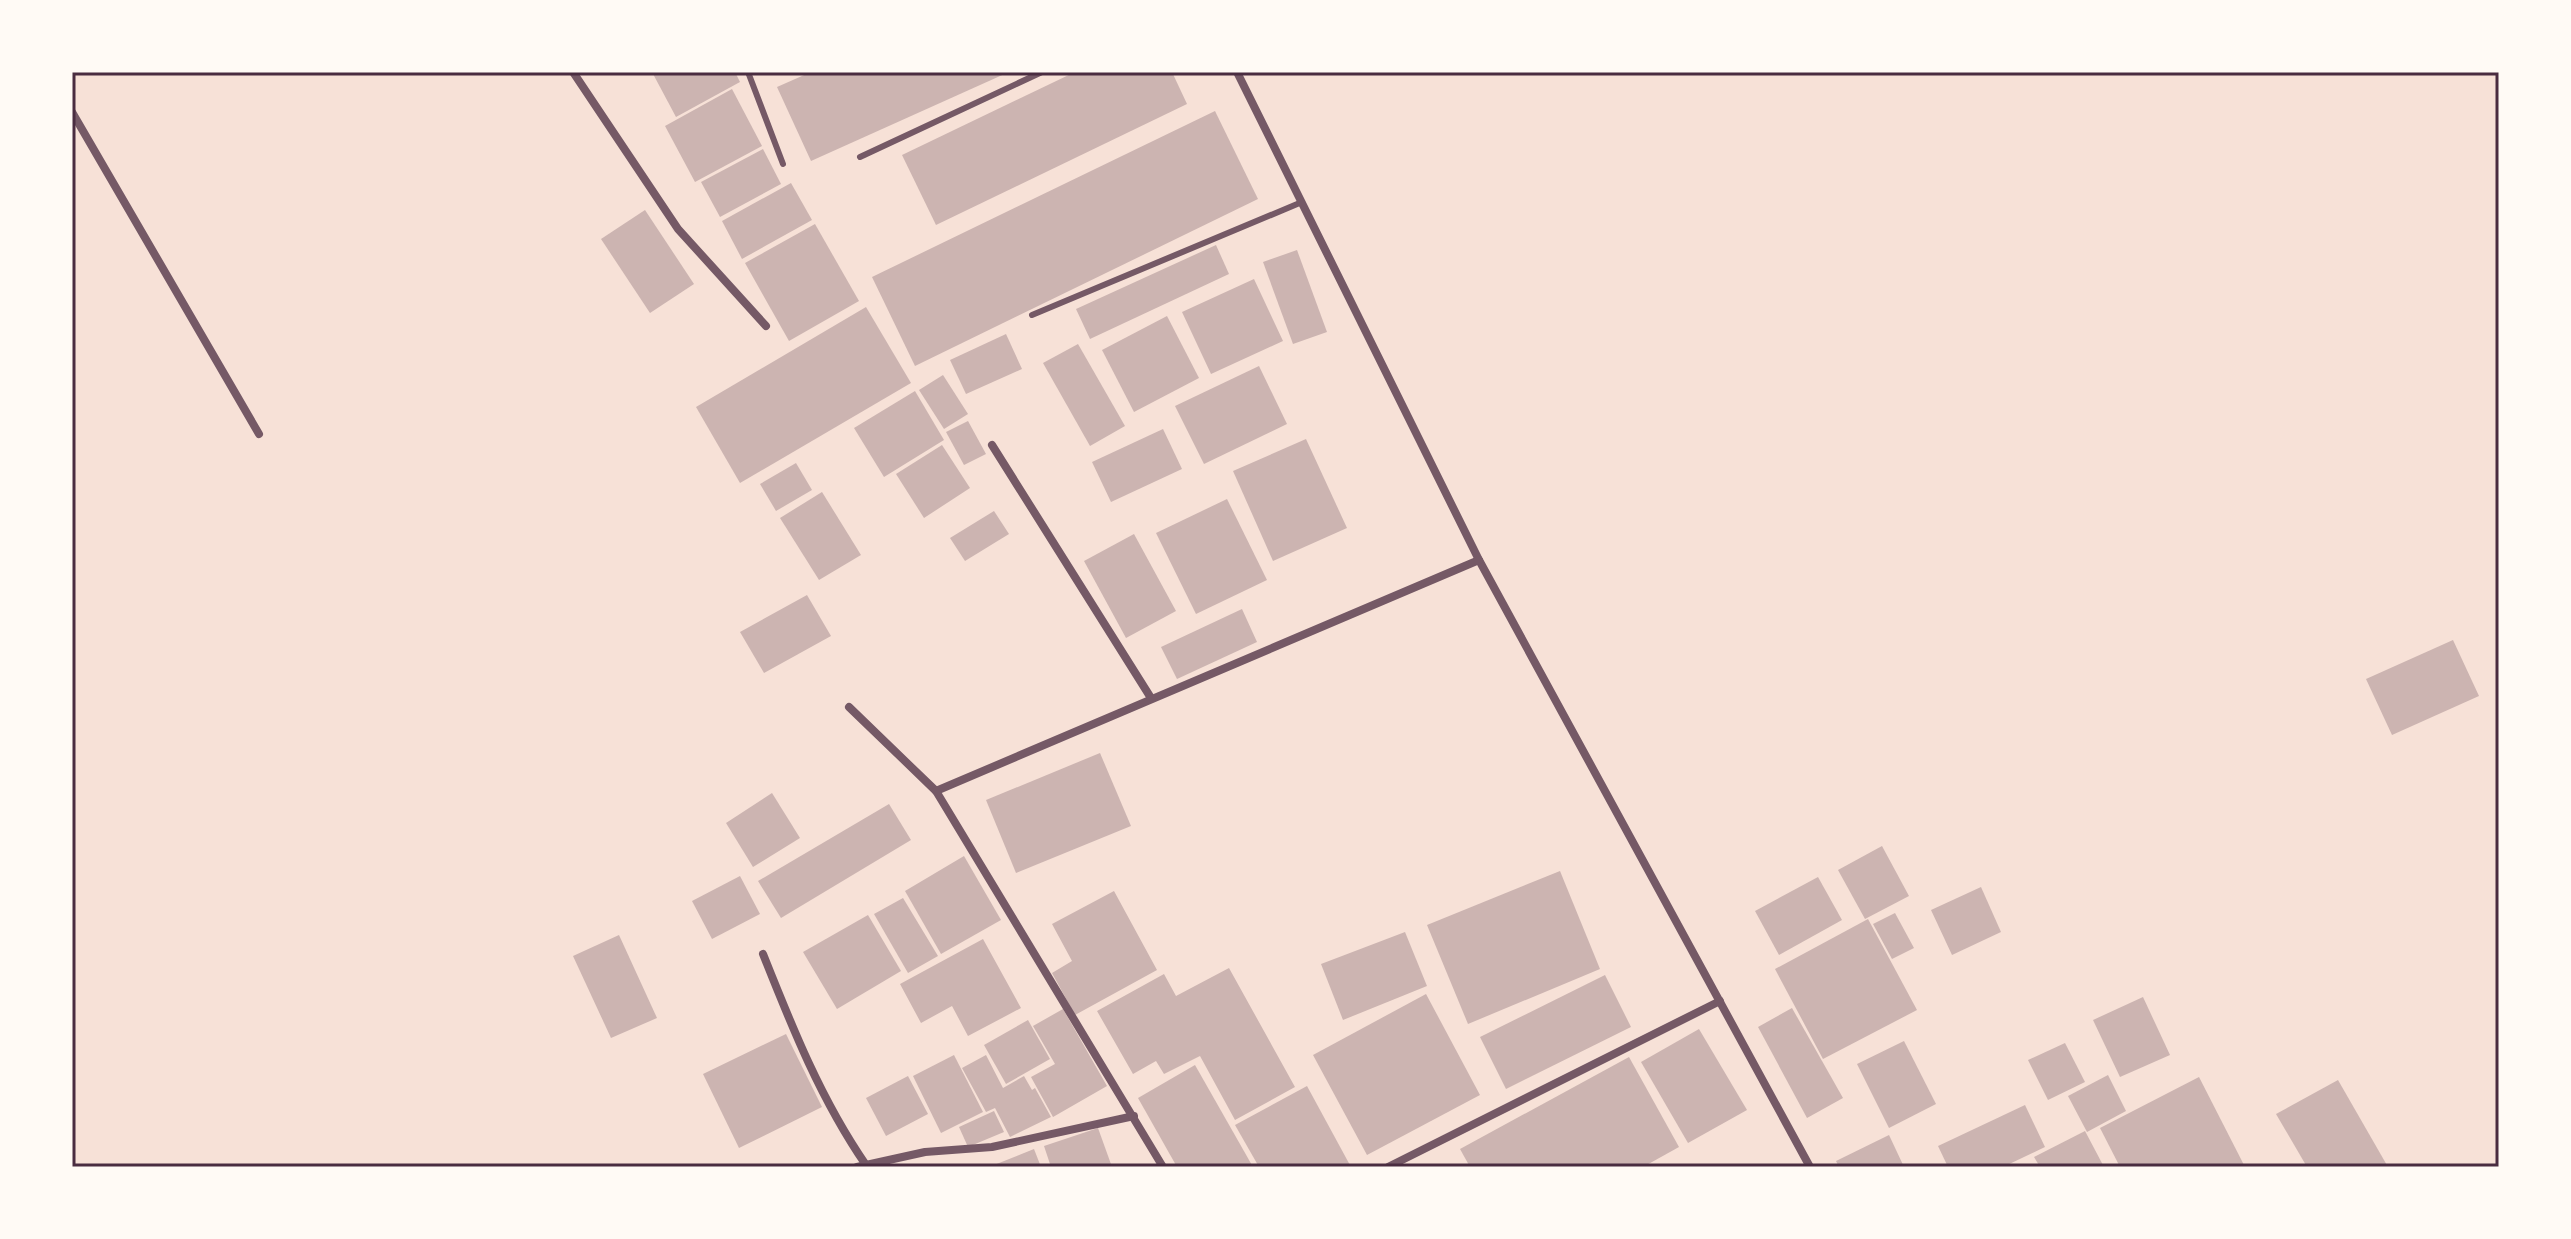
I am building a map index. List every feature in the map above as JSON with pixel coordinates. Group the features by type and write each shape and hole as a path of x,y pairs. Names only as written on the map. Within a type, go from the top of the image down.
{"street":[{"path":"573,72 678,229 766,326"},
{"path":"1237,72 1479,560 1810,1167"},
{"path":"72,112 259,434"},
{"path":"992,445 1151,698"},
{"path":"936,791 1479,560"},
{"path":"849,707 936,791 1163,1167"},
{"path":"763,954 798,1042 861,1166 887,1163 925,1152 992,1147 1134,1116"},
{"path":"1388,1167 1720,1001"}],"lane":[{"path":"748,72 783,164"},
{"path":"860,157 1042,72"},
{"path":"1032,315 1302,202"}],"building":[{"path":"652,72 735,72 740,82 676,117"},
{"path":"811,72 1009,72 811,161 777,87"},
{"path":"1075,72 1172,72 1187,104 936,225 902,155"},
{"path":"732,89 762,146 695,182 665,126"},
{"path":"1215,111 1258,199 915,366 872,277"},
{"path":"763,149 781,184 720,217 701,182"},
{"path":"791,183 812,220 742,259 722,221"},
{"path":"645,210 694,284 650,313 601,239"},
{"path":"815,224 859,301 789,341 745,263"},
{"path":"1216,245 1229,274 1090,339 1076,309"},
{"path":"1297,250 1327,332 1293,344 1263,262"},
{"path":"1254,279 1283,341 1211,374 1182,312"},
{"path":"866,307 911,383 740,483 696,407"},
{"path":"1167,316 1199,378 1134,412 1102,350"},
{"path":"1006,334 1022,369 966,394 950,360"},
{"path":"1078,344 1125,426 1090,446 1043,363"},
{"path":"1259,366 1287,424 1204,464 1175,406"},
{"path":"943,375 968,414 944,429 919,390"},
{"path":"915,391 944,440 884,477 854,428"},
{"path":"968,421 986,454 964,465 946,432"},
{"path":"1163,429 1182,469 1111,502 1092,462"},
{"path":"1306,439 1347,528 1273,561 1233,471"},
{"path":"942,445 970,488 924,518 896,474"},
{"path":"796,463 812,490 776,511 760,484"},
{"path":"822,492 861,555 819,580 780,518"},
{"path":"1227,499 1267,580 1196,614 1156,533"},
{"path":"994,511 1009,534 965,561 950,538"},
{"path":"1134,534 1176,611 1126,638 1084,561"},
{"path":"807,595 831,636 764,673 740,632"},
{"path":"1242,609 1257,642 1177,679 1161,647"},
{"path":"2453,640 2479,696 2392,735 2366,679"},
{"path":"1100,753 1131,826 1016,873 986,800"},
{"path":"772,793 800,838 753,867 726,823"},
{"path":"889,804 911,840 781,918 758,881"},
{"path":"1882,846 1909,896 1865,919 1838,870"},
{"path":"964,856 1001,920 941,954 905,891"},
{"path":"1560,871 1600,969 1468,1024 1427,925"},
{"path":"740,876 760,914 712,939 692,901"},
{"path":"1818,877 1842,920 1779,955 1755,911"},
{"path":"1981,887 2001,932 1952,955 1931,910"},
{"path":"1114,891 1157,970 1075,1015 1052,973 1072,961 1052,924"},
{"path":"903,898 938,956 908,973 874,914"},
{"path":"1895,913 1914,948 1892,959 1873,924"},
{"path":"868,915 901,971 837,1009 803,952"},
{"path":"1868,919 1917,1010 1823,1059 1775,969"},
{"path":"1405,932 1427,986 1343,1020 1321,964"},
{"path":"619,935 657,1018 611,1038 573,956"},
{"path":"983,939 1021,1008 968,1036 952,1006 921,1023 900,984"},
{"path":"1229,968 1295,1087 1235,1120 1200,1056 1164,1074 1156,1061 1133,1074 1097,1011 1164,974 1176,996"},
{"path":"1605,975 1631,1027 1506,1089 1480,1037"},
{"path":"1426,994 1480,1095 1367,1155 1313,1055"},
{"path":"2143,997 2170,1055 2120,1077 2093,1020"},
{"path":"1792,1008 1843,1098 1807,1118 1758,1027"},
{"path":"1063,1009 1107,1086 1053,1117 1031,1077 1055,1064 1033,1026"},
{"path":"1028,1020 1050,1059 1006,1084 984,1045"},
{"path":"1699,1029 1747,1110 1688,1143 1641,1062"},
{"path":"786,1034 822,1107 739,1148 703,1074"},
{"path":"1904,1041 1936,1104 1889,1128 1857,1064"},
{"path":"2065,1043 2085,1082 2048,1100 2028,1060"},
{"path":"954,1055 983,1112 941,1133 913,1076"},
{"path":"986,1055 1003,1088 1024,1076 1032,1090 1035,1088 1051,1117 1010,1137 995,1108 986,1112 962,1068"},
{"path":"1629,1057 1679,1147 1643,1167 1470,1167 1460,1149"},
{"path":"1195,1065 1253,1167 1177,1167 1138,1098"},
{"path":"2108,1075 2126,1111 2087,1132 2068,1096"},
{"path":"908,1076 928,1114 886,1136 866,1098"},
{"path":"2199,1077 2245,1167 2120,1167 2100,1128"},
{"path":"2338,1080 2388,1167 2307,1167 2276,1114"},
{"path":"1307,1086 1351,1167 1259,1167 1235,1125"},
{"path":"2025,1105 2045,1147 2003,1167 1948,1167 1938,1146"},
{"path":"994,1111 1004,1132 968,1147 959,1127"},
{"path":"1098,1128 1112,1167 1051,1167 1044,1146"},
{"path":"2085,1131 2104,1167 2040,1167 2034,1157"},
{"path":"1889,1135 1904,1167 1839,1167 1836,1161"},
{"path":"1034,1149 1041,1167 989,1167"}]}
